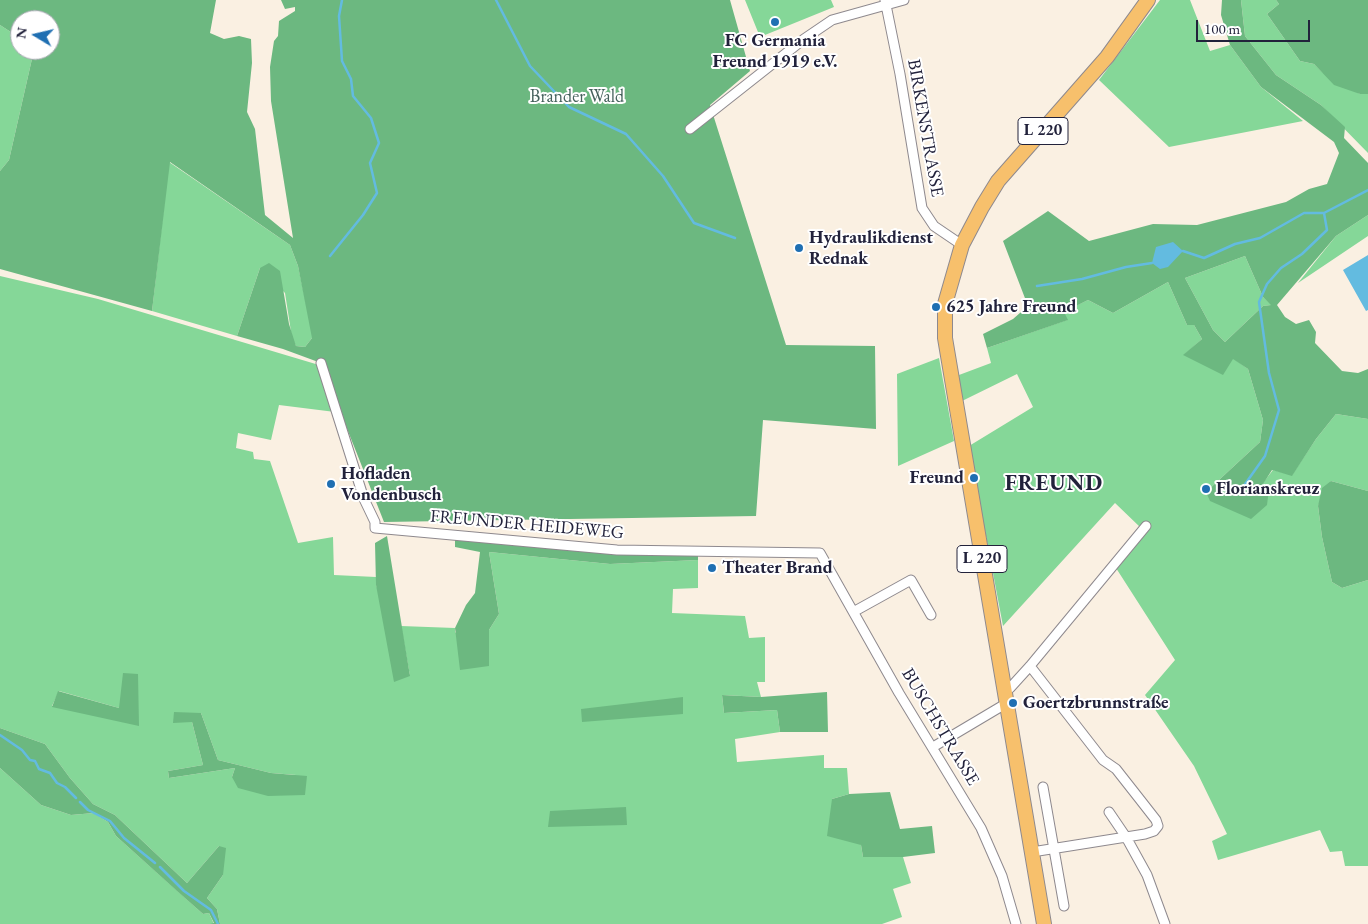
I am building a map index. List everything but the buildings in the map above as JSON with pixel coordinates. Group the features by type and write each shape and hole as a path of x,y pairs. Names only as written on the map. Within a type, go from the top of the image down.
{"main road":[{"name":"L 220","path":"1044,924 945,338 945,304 962,245 998,181 1107,57 1148,0"}],"street":[{"path":"690,129 804,38 832,20 886,2 904,0"},
{"name":"BIRKENSTRASSE","path":"886,2 922,208 934,226 962,245"},
{"name":"FREUNDER HEIDEWEG","path":"321,363 364,499 375,522 375,528 617,550 820,553"},
{"path":"933,747 1006,696 1010,688 1146,526"},
{"name":"BUSCHSTRASSE","path":"820,553 855,611 899,692 982,828 1002,876 1016,924"},
{"path":"855,611 911,580 932,615"},
{"path":"1030,666 1103,760 1116,769 1156,820 1158,826 1154,831 1126,837 1032,852"},
{"path":"1043,788 1064,906"},
{"path":"1109,812 1126,837 1147,875 1165,924"}],"green space":[{"name":"Brander Wald","path":"0,0 216,0 210,33 224,39 239,36 251,39 252,63 247,112 255,129 265,215 293,238 271,101 270,67 274,41 278,36 279,21 295,11 295,7 285,9 281,0 730,0 750,71 710,105 786,345 875,346 876,429 763,420 756,516 384,522 321,363 283,349 237,336 260,268 269,263 280,271 289,324 296,346 305,347 312,338 298,266 290,245 170,162 152,311 0,269 0,171 9,160 32,60 60,60 60,10 10,10 10,32 0,25"},
{"name":"FC Germania Freund 1919 e.V.","path":"745,0 831,0 834,7 760,37"},
{"path":"1160,0 1190,0 1210,51 1230,45 1261,87 1303,121 1169,147 1099,80"},
{"path":"1222,0 1241,0 1245,36 1276,75 1321,105 1345,127 1344,138 1368,163 1368,215 1336,236 1277,305 1285,317 1296,324 1309,320 1316,332 1315,343 1342,371 1358,373 1368,369 1368,419 1336,414 1316,439 1292,476 1272,470 1263,484 1269,489 1267,505 1251,519 1210,501 1206,492 1260,442 1263,420 1248,369 1233,359 1223,375 1183,355 1202,339 1194,325 1187,325 1168,282 1113,313 1088,300 1064,312 1068,320 987,348 983,334 1013,319 1028,306 1003,241 1048,211 1089,241 1153,224 1197,225 1286,202 1309,189 1327,184 1339,153 1334,142 1261,87 1230,45 1221,15","holes":["1245,256 1263,297 1271,305 1263,306 1225,342 1213,330 1185,278"]},
{"path":"1241,0 1276,0 1279,4 1267,14 1300,61 1314,64 1322,72 1360,94 1368,94 1368,153 1321,105 1276,75 1245,36"},
{"path":"1276,0 1368,0 1368,94 1360,94 1334,85 1314,64 1300,61 1267,14 1279,4"},
{"path":"0,25 10,32 10,60 32,60 9,160 0,171"},
{"path":"169,162 290,245 298,266 312,331 312,338 305,347 296,346 292,338 285,293 260,268 237,336 152,311"},
{"path":"1368,215 1368,236 1298,283 1336,236"},
{"path":"1245,256 1263,297 1272,305 1263,306 1225,342 1213,330 1185,278"},
{"path":"0,276 98,299 319,365 335,412 279,405 271,440 238,433 236,448 253,452 254,459 270,461 298,543 333,537 334,575 376,577 376,585 410,676 401,626 455,628 455,632 489,666 489,630 499,614 489,552 610,564 698,560 698,588 673,589 672,613 745,616 749,638 765,637 765,682 757,682 761,697 722,695 724,713 777,710 780,732 735,739 737,762 824,755 824,768 847,768 849,794 832,799 861,845 863,857 903,857 911,883 893,889 902,917 882,924 220,924 217,909 207,898 223,875 219,846 187,883 115,815 93,804 70,778 45,744 0,728","holes":["59,691 119,708 52,706","201,713 218,760 271,773 296,775 232,777 235,768 169,778 168,771 203,765 192,722"]},
{"path":"1168,282 1187,325 1194,325 1202,339 1184,355 1233,358 1248,369 1263,420 1260,442 1206,492 1262,484 1273,470 1292,475 1316,439 1336,414 1368,419 1368,491 1331,481 1318,506 1322,537 1332,582 1342,588 1368,580 1368,866 1345,866 1342,851 1330,852 1320,830 1218,860 1212,841 1227,834 1194,766 1145,695 1175,660 1116,568 1141,528 1115,503 1003,626 969,446 1033,407 1017,374 962,401 959,375 991,363 987,348 1067,320 1063,312 1088,300 1113,313"},
{"path":"939,358 954,441 898,466 897,374"},
{"path":"1331,481 1368,491 1368,580 1342,588 1332,582 1322,537 1318,506 1322,488"},
{"path":"387,536 410,676 394,682 376,585 375,543"},
{"path":"455,538 698,551 698,560 610,564 489,552 499,614 489,630 489,666 460,670 455,628 466,605 475,593 480,552 455,547"},
{"path":"123,673 138,674 139,726 52,707 58,691 119,708"},
{"path":"827,692 828,732 780,732 777,710 724,713 722,695 761,697"},
{"path":"683,697 683,714 582,722 581,709"},
{"path":"174,712 201,713 218,760 271,773 307,776 305,795 268,796 238,788 232,777 235,768 169,778 168,771 203,765 192,722 173,723"},
{"path":"0,728 45,744 70,778 93,804 115,815 187,883 219,846 226,848 223,875 207,898 217,909 220,924 210,924 214,923 209,913 203,914 177,891 116,836 108,822 94,813 71,815 41,805 0,768"},
{"path":"0,768 41,805 71,815 94,813 108,822 116,836 203,914 209,913 214,924 0,924"},
{"path":"890,792 900,829 932,826 935,853 903,857 863,857 861,845 827,836 832,799 849,794"},
{"path":"626,807 627,825 548,827 550,811"}],"water":[{"path":"1173,242 1183,251 1168,267 1160,269 1152,263 1156,247"},
{"path":"1368,255 1368,310 1366,311 1343,270"}],"waterway":[{"path":"330,256 363,215 377,193 370,163 379,143 371,118 353,96 351,79 342,61 339,16 342,0"},
{"path":"496,0 530,66 569,107 626,134 663,176 694,223 735,238"},
{"path":"1183,251 1204,258 1235,244 1260,238 1304,213 1324,213 1368,190"},
{"path":"1243,487 1265,456 1279,410 1269,373 1259,302 1267,284 1281,268 1302,254 1327,230 1324,213"},
{"path":"1037,286 1082,279 1126,267 1152,263"},
{"path":"0,735 22,750 30,760 35,761 39,769 50,773 57,783 65,787 76,798"},
{"path":"80,802 88,810 110,821 124,838 155,863"},
{"path":"160,867 184,891 211,910 218,924"}],"place":[{"name":"FC Germania Freund 1919 e.V.","path":"775,22"},
{"name":"Hydraulikdienst Rednak","path":"799,248"},
{"name":"625 Jahre Freund","path":"936,307"},
{"name":"Freund","path":"974,478"},
{"name":"Hofladen Vondenbusch","path":"331,484"},
{"name":"Florianskreuz","path":"1206,489"},
{"name":"Theater Brand","path":"712,568"},
{"name":"Goertzbrunnstraße","path":"1013,703"}],"district":[{"name":"FREUND","path":"1054,484"}]}
